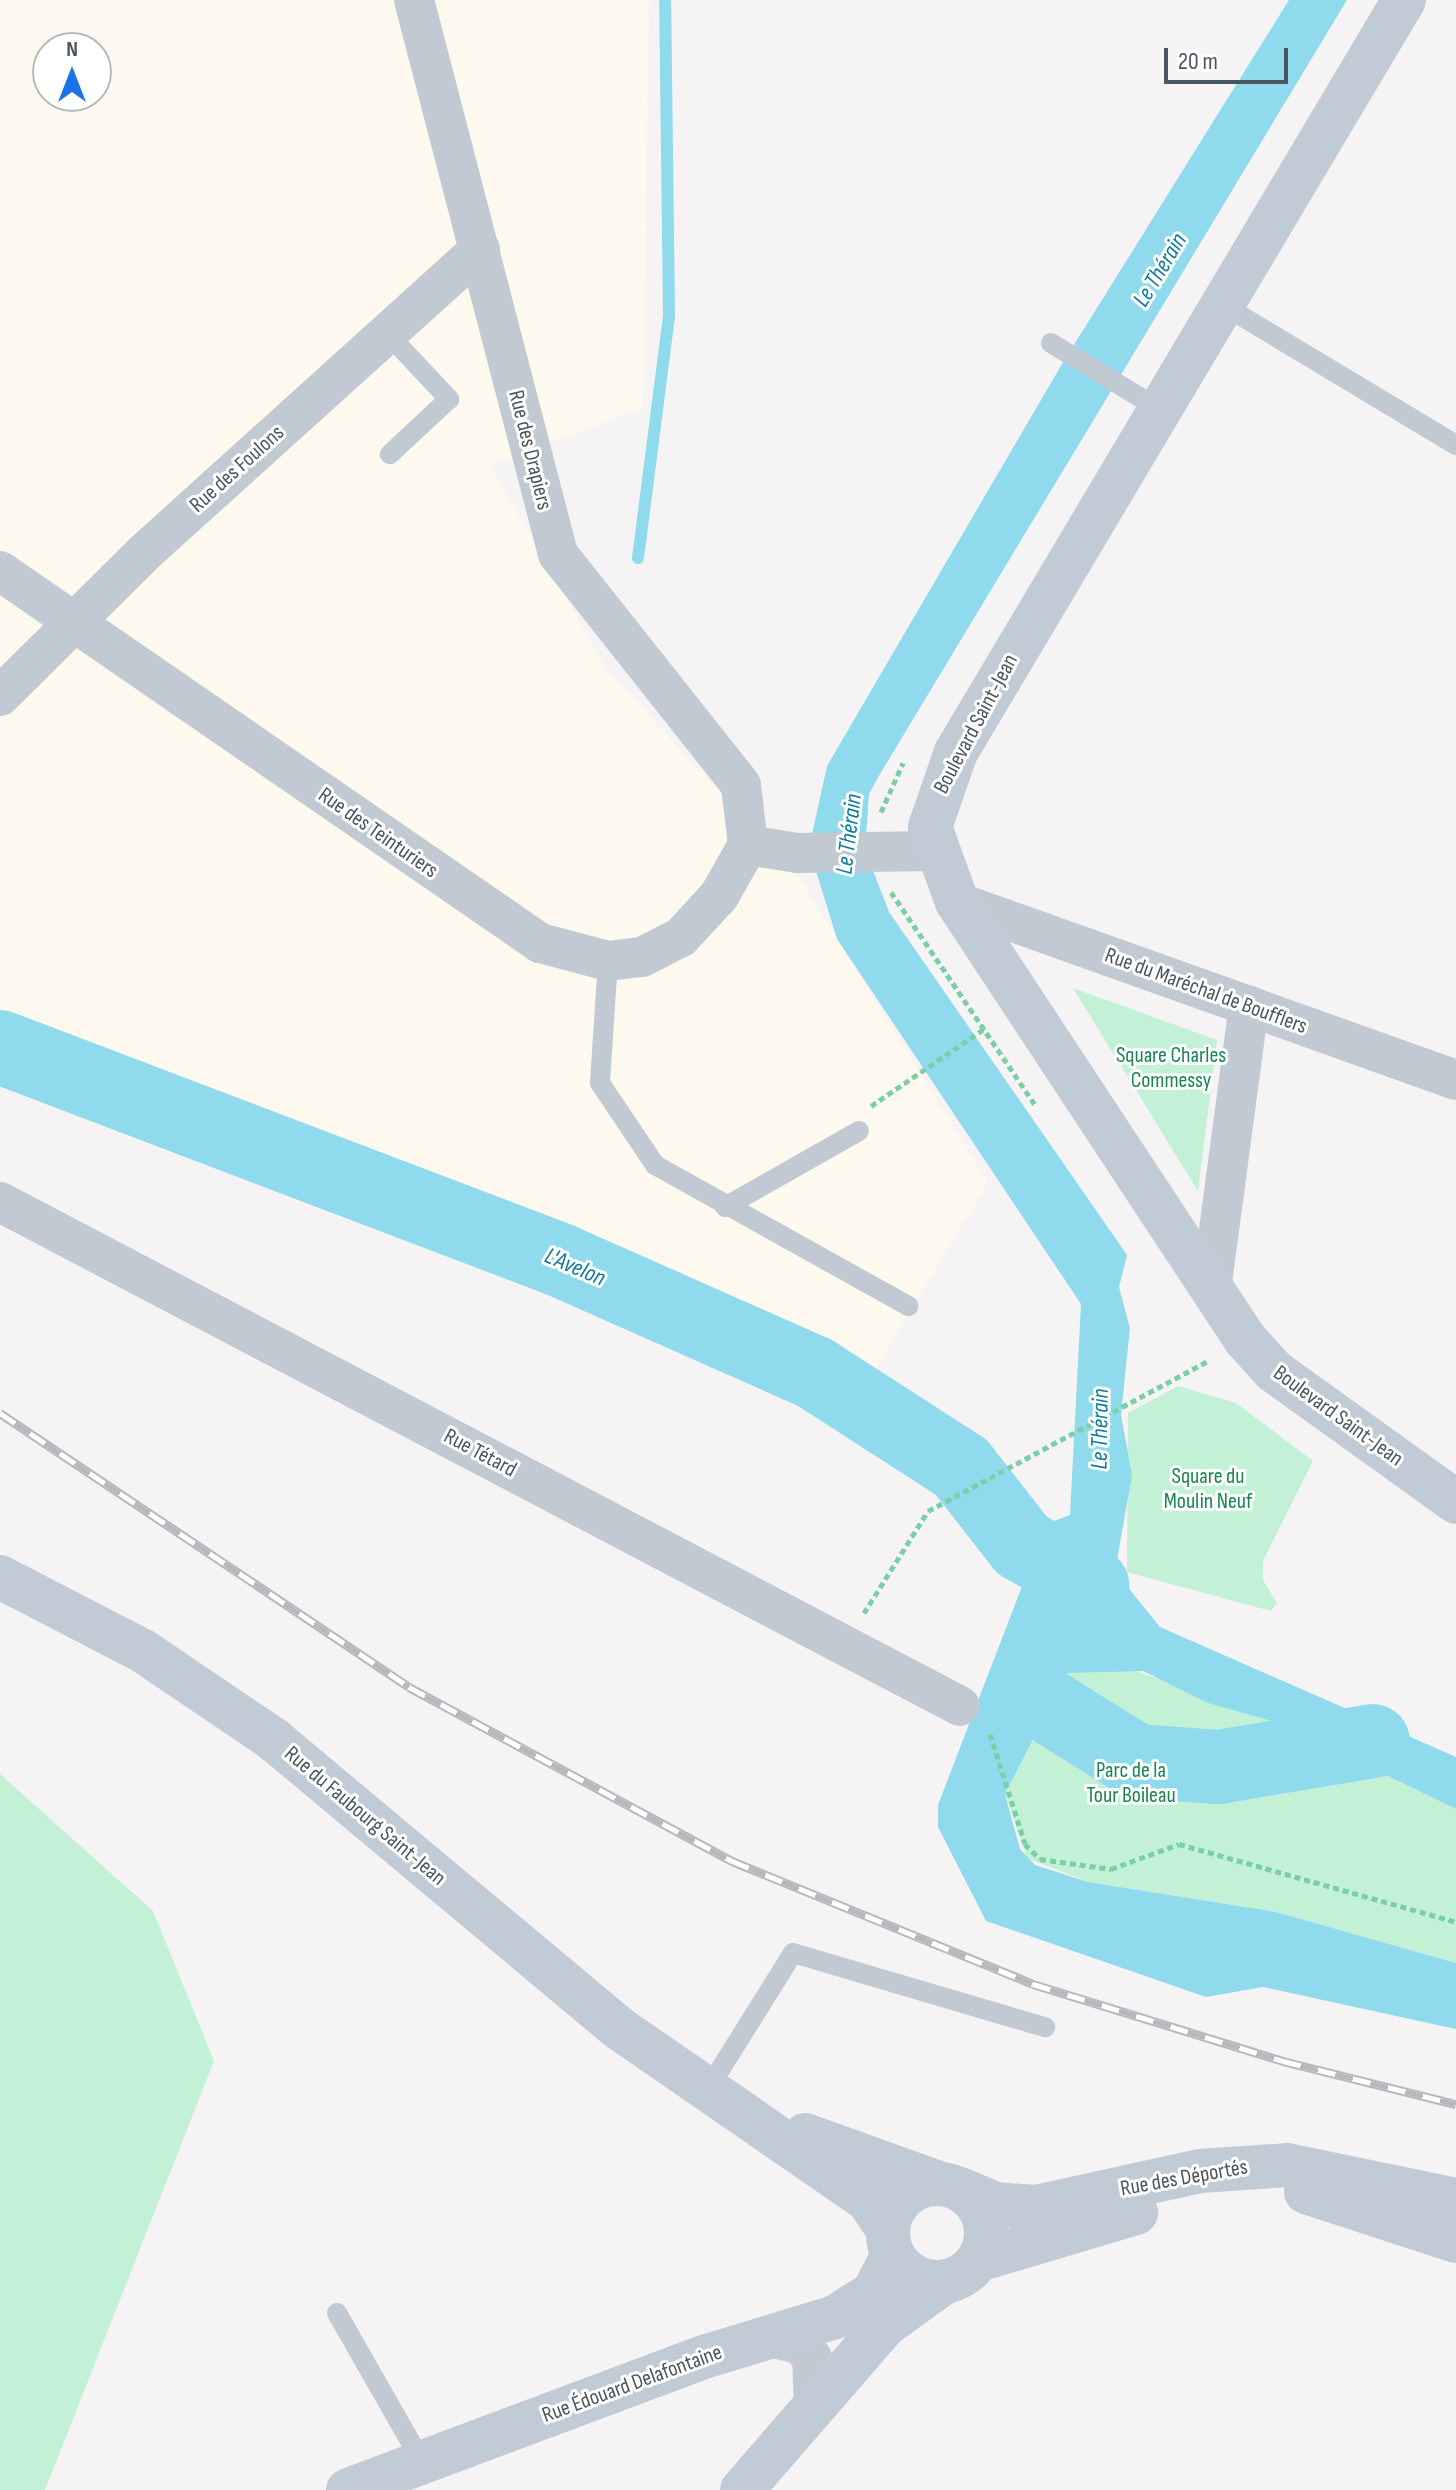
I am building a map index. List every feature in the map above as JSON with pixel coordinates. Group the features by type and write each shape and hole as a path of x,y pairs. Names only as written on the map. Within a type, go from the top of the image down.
{"main road":[{"name":"Boulevard Saint-Jean","path":"1404,0 1223,305 1144,400 951,762 932,813 934,851 957,902 1211,1290 1274,1371 1456,1502"},
{"name":"Rue du Faubourg Saint-Jean","path":"0,1577 143,1651 252,1724 620,2029 868,2200 891,2243"},
{"name":"Rue du Faubourg Saint-Jean","path":"708,2089 826,2145 951,2187"},
{"name":"Rue des Déportés","path":"951,2187 995,2204 1036,2207 1200,2171 1287,2165 1456,2200"},
{"path":"951,2187 986,2224 962,2270 912,2275 891,2243 908,2194 951,2187"},
{"name":"Rue des Déportés","path":"742,2490 897,2314 962,2270 1197,2194 1243,2188 1329,2198 1456,2241"},
{"name":"Rue Édouard Delafontaine","path":"348,2490 861,2303 887,2276 891,2243"}],"street":[{"name":"Rue des Drapiers","path":"414,0 558,554 575,584 734,772 748,845"},
{"name":"Rue des Foulons","path":"0,696 74,622 480,249"},
{"name":"Rue des Teinturiers","path":"0,571 519,932 578,957 608,961 642,957 681,937 719,896 748,845"},
{"path":"748,845 797,853 934,851"},
{"name":"Rue du Maréchal de Boufflers","path":"957,902 1456,1080"},
{"path":"1211,1290 1249,1006"},
{"name":"Rue Tétard","path":"0,1202 973,1714"},
{"path":"769,2337 800,2344 812,2358 814,2406"}],"lane":[{"path":"1223,305 1456,445"},
{"path":"387,333 449,399 390,454"},
{"path":"1051,343 1144,400"},
{"path":"608,961 599,1067 604,1098 669,1178 908,1306"},
{"path":"725,1207 859,1131"},
{"path":"708,2089 793,1953 1045,2027"},
{"path":"337,2313 422,2462"}],"path":[{"path":"906,759 878,819 879,852 898,908 1039,1110"},
{"path":"896,1084 983,1029"},
{"path":"844,1644 928,1511 1210,1360 1202,1347"},
{"path":"973,1714 1020,1829 1040,1859 1111,1869 1179,1844 1456,1922"}],"shaded area":[{"path":"0,0 649,0 643,408 490,465 607,670 802,882 988,1183 868,1381 0,1040"}],"green space":[{"name":"Square Charles Commessy","path":"1073,988 1217,1040 1198,1191"},
{"name":"Square du Moulin Neuf","path":"1178,1386 1236,1403 1313,1461 1263,1561 1263,1580 1277,1603 1271,1611 1127,1572 1128,1413"},
{"name":"Parc de la Tour Boileau","path":"1128,1668 1279,1723 1456,1809 1456,1963 1276,1912 1088,1882 1027,1858 1005,1794 1067,1673"},
{"path":"0,1774 153,1911 214,2061 45,2490 0,2490"}],"water":[{"path":"1289,0 1347,0 880,774 869,794 865,850 889,912 1127,1255 1119,1287 1130,1328 1121,1415 1132,1475 1117,1560 1122,1580 1160,1627 1456,1757 1456,1809 1279,1723 1208,1703 1143,1671 1067,1673 1005,1794 1020,1849 1035,1865 1088,1882 1276,1912 1456,1963 1456,2029 1263,1987 1206,1997 986,1921 938,1827 938,1805 1046,1524 1070,1515 1081,1304 837,939 809,848 827,766 1062,364"}],"waterway":[{"path":"638,558 669,316 665,0"},
{"name":"L'Avelon","path":"0,1047 560,1260 815,1373 961,1467 1022,1545 1092,1585"},
{"name":"Le Thérain","path":"1032,1696 1136,1761 1218,1767 1373,1741"}],"railway":[{"path":"0,1413 409,1687 732,1861 1033,1984 1283,2061 1456,2104"}]}
